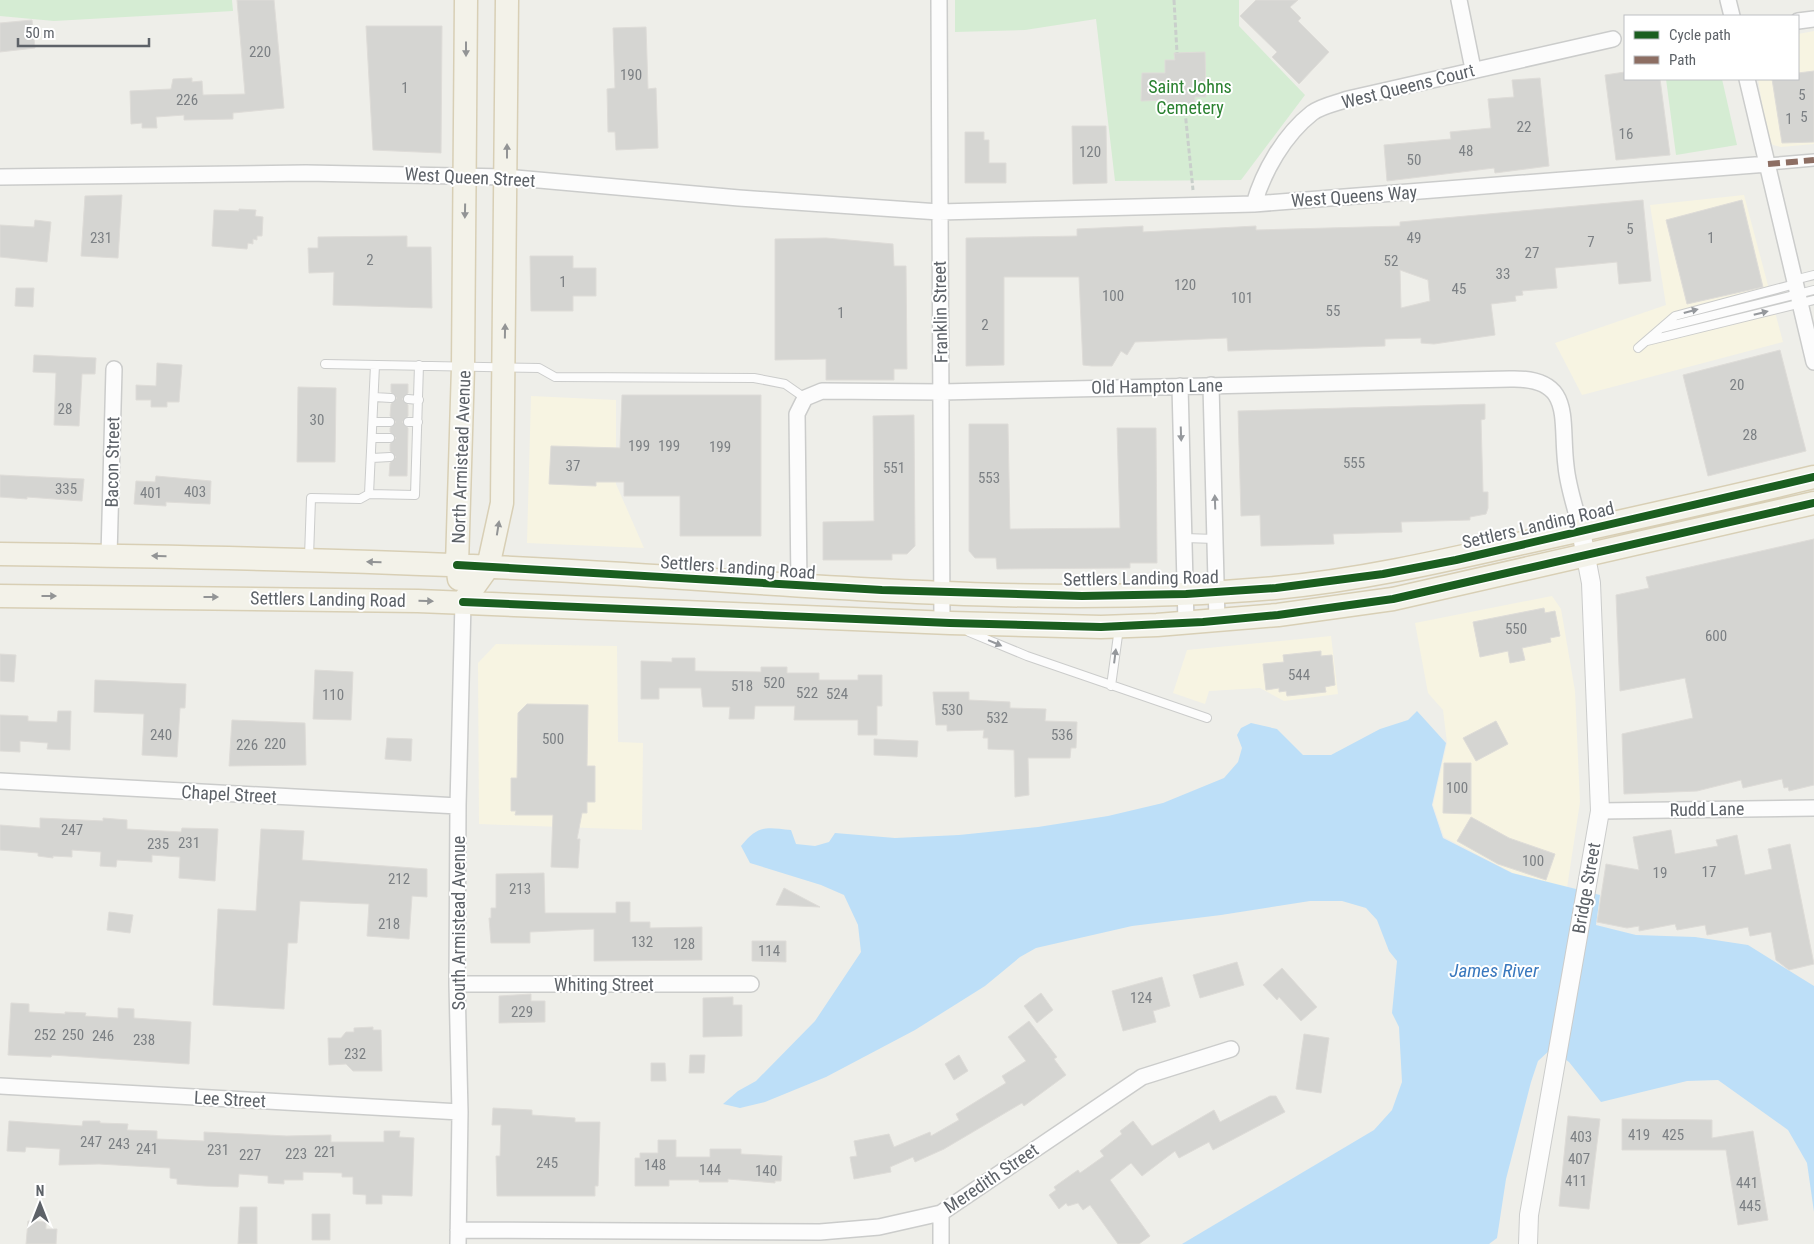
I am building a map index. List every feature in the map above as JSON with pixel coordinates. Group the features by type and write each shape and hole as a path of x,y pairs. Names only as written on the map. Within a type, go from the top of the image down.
{"main road":[{"name":"North Armistead Avenue","path":"463,602 458,566 466,176 466,0"},
{"name":"North Armistead Avenue","path":"463,602 488,567 502,504 507,0"},
{"name":"Settlers Landing Road","path":"0,554 309,559 942,592 1082,596 1186,594 1276,588 1383,574 1456,560 1814,477"},
{"name":"Settlers Landing Road","path":"0,596 463,602 946,623 1119,626 1186,623 1369,603 1586,556 1814,503"}],"street":[{"name":"Franklin Street","path":"938,0 942,592 946,623"},
{"path":"1459,0 1473,69"},
{"path":"1728,0 1732,15"},
{"path":"1799,21 1814,18"},
{"name":"West Queens Court","path":"1254,204 1261,179 1275,156 1313,113 1348,99 1473,69 1613,39"},
{"path":"1747,80 1800,292 1814,362"},
{"path":"1768,164 1814,160"},
{"name":"West Queens Way","path":"939,212 1254,204 1768,164"},
{"name":"West Queen Street","path":"0,177 306,173 506,177 739,198 939,212"},
{"name":"Bacon Street","path":"109,556 114,369"},
{"name":"Old Hampton Lane","path":"805,398 822,391 942,392 1526,378 1539,380 1554,393 1564,419 1562,437 1566,469 1581,531"},
{"path":"1211,385 1217,621"},
{"path":"1180,386 1186,623"},
{"path":"799,586 797,414 805,398"},
{"name":"Bridge Street","path":"1528,1244 1529,1214 1600,811 1591,583 1581,531"},
{"name":"South Armistead Avenue","path":"458,1237 460,1112 457,984 458,806 463,602"},
{"name":"Chapel Street","path":"0,781 458,806"},
{"name":"Rudd Lane","path":"1600,811 1814,808"},
{"name":"Whiting Street","path":"457,984 751,984"},
{"name":"Meredith Street","path":"458,1237 701,1238 879,1227 941,1213 1142,1077 1231,1049"},
{"name":"Lee Street","path":"0,1086 460,1112"},
{"path":"941,1213 941,1244"}],"lane":[{"path":"1646,341 1800,292 1814,275"},
{"path":"1638,348 1675,316 1814,290"},
{"path":"325,364 539,368 556,377 754,378 785,384 805,398"},
{"path":"370,494 375,365"},
{"path":"309,559 311,498 360,499 370,494 415,495 420,365"},
{"path":"374,397 391,398"},
{"path":"408,399 418,400"},
{"path":"373,422 390,422"},
{"path":"408,422 418,422"},
{"path":"372,438 390,438"},
{"path":"408,438 418,438"},
{"path":"372,458 390,457"},
{"path":"407,458 417,458"},
{"path":"1184,538 1216,539"},
{"path":"946,623 1027,656 1207,718"},
{"path":"1111,686 1119,626"}],"path":[{"path":"1174,0 1177,53"},
{"path":"1185,111 1193,190"}],"shaded area":[{"path":"1814,31 1814,144 1781,147 1773,145 1768,141 1758,80 1799,80 1799,34"},
{"path":"1744,195 1783,342 1582,395 1555,343 1666,305 1650,205"},
{"path":"531,396 616,400 616,484 644,548 527,543"},
{"path":"1552,596 1561,609 1575,691 1580,802 1567,888 1513,873 1444,837 1433,805 1447,743 1443,710 1428,693 1415,623"},
{"path":"1331,636 1338,694 1284,701 1260,688 1209,691 1205,704 1173,693 1187,650"},
{"path":"496,644 617,646 618,742 643,743 642,830 479,824 478,663"}],"green space":[{"path":"0,0 232,0 233,11 54,21 0,16"},
{"name":"Saint Johns Cemetery","path":"955,0 1239,0 1239,26 1305,95 1241,180 1115,181 1096,19 1025,30 955,32"},
{"path":"1666,80 1722,80 1737,145 1676,155"}],"water":[{"name":"James River","path":"1417,711 1446,743 1432,805 1443,838 1512,873 1600,895 1596,925 1636,935 1695,937 1748,945 1814,986 1814,1212 1807,1163 1788,1130 1718,1080 1687,1081 1601,1102 1569,1062 1551,1049 1538,1061 1531,1082 1506,1179 1497,1238 1489,1244 1182,1244 1374,1130 1392,1110 1402,1082 1399,1027 1392,1013 1397,961 1389,951 1377,920 1366,908 1342,901 1310,901 1132,926 1036,948 1020,957 985,986 915,1030 826,1077 765,1102 740,1108 723,1104 738,1091 756,1081 815,1021 861,952 858,925 844,895 821,885 750,863 741,846 757,831 768,828 791,830 796,844 815,846 829,842 835,833 895,838 959,835 1038,827 1108,816 1163,803 1224,778 1238,762 1242,748 1237,735 1241,728 1251,723 1277,729 1303,755 1331,755 1380,729 1408,720"}],"building":[{"path":"237,0 274,0 284,108 233,113 233,119 184,120 184,115 156,117 157,128 142,128 142,123 131,124 130,91 171,89 173,79 192,78 192,82 202,81 203,95 245,94"},
{"path":"1256,0 1298,0 1290,7 1301,18 1298,21 1329,52 1299,84 1272,57 1277,52 1240,16"},
{"path":"32,20 35,48 0,52 0,23"},
{"path":"366,26 442,26 441,153 373,150"},
{"path":"646,27 648,89 656,88 658,148 616,150 615,132 608,132 607,89 615,88 613,28"},
{"path":"1205,52 1206,97 1195,97 1195,110 1167,111 1167,100 1141,101 1142,73 1165,73 1165,60 1175,60 1174,53"},
{"path":"1814,71 1814,142 1782,143 1772,80 1799,80 1799,73"},
{"path":"1624,72 1624,80 1660,80 1670,155 1616,160 1605,75"},
{"path":"1540,78 1549,166 1495,173 1494,168 1387,181 1384,145 1451,139 1450,132 1491,128 1488,99 1514,97 1512,80"},
{"path":"1072,126 1106,126 1107,183 1073,184"},
{"path":"965,132 984,132 984,140 989,140 989,163 1006,163 1006,183 965,183"},
{"path":"122,195 118,258 81,256 85,196"},
{"path":"1643,200 1651,281 1619,284 1617,262 1555,268 1557,288 1522,291 1523,295 1515,296 1516,301 1491,304 1495,335 1434,344 1421,343 1421,338 1385,339 1385,346 1228,351 1227,338 1135,342 1127,355 1121,351 1112,366 1092,366 1083,365 1079,277 1004,277 1004,365 966,366 966,238 1077,236 1077,229 1143,226 1143,232 1256,226 1256,230 1400,226 1400,222","holes":["1400,270 1428,280 1430,301 1401,308"]},
{"path":"1742,200 1763,287 1687,304 1666,220"},
{"path":"239,209 256,210 255,216 263,217 262,236 257,236 257,240 253,239 253,244 248,243 247,249 212,246 214,210 239,211"},
{"path":"35,220 51,222 47,262 0,257 0,225 34,227"},
{"path":"407,236 407,247 431,247 432,308 333,305 334,272 309,273 308,248 318,248 318,237"},
{"path":"826,238 893,244 894,266 906,266 907,369 894,369 894,380 826,380 826,359 775,360 775,239"},
{"path":"530,256 573,256 573,268 596,268 596,296 573,296 573,311 531,311"},
{"path":"16,288 34,288 33,307 15,306"},
{"path":"1780,350 1806,451 1708,476 1683,375"},
{"path":"34,355 96,358 95,374 82,374 79,426 54,425 56,373 33,372"},
{"path":"157,363 182,365 179,402 167,402 167,407 151,407 151,400 136,400 136,385 156,386"},
{"path":"391,384 408,384 408,393 402,399 408,405 408,416 402,422 408,428 407,476 389,476 390,463 396,457 390,451 390,444 396,438 390,432 390,428 396,422 390,416 391,404 397,398 391,392"},
{"path":"298,387 336,388 335,462 297,462"},
{"path":"622,395 761,395 761,536 680,536 680,496 624,496 624,482 596,482 596,486 549,484 551,446 620,448"},
{"path":"1485,404 1485,419 1481,420 1483,492 1488,492 1486,514 1470,517 1470,520 1401,522 1402,532 1333,534 1334,544 1261,546 1260,515 1241,516 1238,411"},
{"path":"914,415 915,546 907,554 892,554 892,560 823,560 823,522 874,521 873,416"},
{"path":"969,424 1008,424 1010,529 1120,528 1117,428 1156,428 1157,563 1130,563 1130,568 997,569 996,558 975,558 969,551"},
{"path":"0,475 84,479 82,501 0,497"},
{"path":"156,476 211,481 210,504 166,502 166,506 134,504 136,481 155,482"},
{"path":"1814,539 1814,785 1789,791 1788,787 1784,788 1782,779 1743,788 1741,780 1697,791 1624,794 1622,734 1693,718 1685,678 1620,691 1616,595 1649,588 1646,577"},
{"path":"1544,608 1545,613 1555,611 1560,636 1550,638 1551,642 1522,648 1525,660 1510,663 1508,651 1480,657 1473,622"},
{"path":"1321,651 1321,656 1332,655 1335,685 1325,687 1326,692 1287,696 1286,691 1279,692 1279,688 1266,690 1263,664 1284,662 1283,655"},
{"path":"0,654 16,655 14,682 0,681"},
{"path":"672,658 695,658 695,671 761,672 761,667 787,667 787,673 819,673 819,680 858,680 858,675 882,675 882,706 877,706 877,735 858,735 858,720 794,720 795,706 755,706 754,719 729,719 730,707 703,707 701,688 659,688 659,699 641,699 641,661 672,662"},
{"path":"315,670 353,672 351,720 313,719"},
{"path":"95,680 186,684 185,708 180,708 177,757 142,755 144,714 94,712"},
{"path":"933,692 969,692 969,700 1010,702 1010,708 1046,709 1045,721 1077,722 1076,748 1071,748 1070,758 1028,758 1029,795 1015,797 1014,750 988,749 988,738 983,738 984,730 947,731 947,725 936,725"},
{"path":"527,704 588,705 587,766 595,766 595,802 587,802 587,813 582,813 577,839 580,839 578,868 551,867 553,815 515,815 516,811 511,811 511,778 517,778 518,713"},
{"path":"58,711 71,711 70,750 47,749 48,743 20,741 20,752 0,751 0,715 28,716 28,721 57,722"},
{"path":"232,720 305,723 306,765 229,766"},
{"path":"1496,721 1508,744 1476,761 1463,738"},
{"path":"387,738 412,739 411,761 385,759"},
{"path":"874,739 918,741 917,757 874,755"},
{"path":"1444,763 1471,763 1471,814 1443,813"},
{"path":"1471,817 1509,838 1555,854 1546,880 1498,864 1457,841"},
{"path":"40,818 103,821 103,818 127,820 127,829 181,832 182,828 218,829 215,881 179,878 180,857 152,855 152,862 117,860 116,867 100,866 101,852 72,850 72,857 53,856 53,858 38,856 38,853 0,850 0,825 40,828"},
{"path":"261,829 304,831 302,860 427,869 427,897 412,896 409,939 367,936 369,904 300,901 297,943 288,943 284,1009 213,1005 218,909 256,911"},
{"path":"1671,830 1675,854 1718,846 1716,840 1737,835 1745,875 1772,869 1768,849 1790,844 1814,964 1789,970 1776,960 1771,932 1750,936 1748,927 1707,935 1705,925 1677,930 1675,924 1639,931 1639,926 1627,928 1597,922 1606,864 1639,870 1633,837"},
{"path":"544,873 545,913 616,913 616,902 630,902 630,922 650,922 650,928 702,927 702,960 594,961 594,929 530,932 530,943 491,943 489,918 491,918 491,908 496,908 496,874"},
{"path":"784,888 820,907 776,905"},
{"path":"109,912 133,915 130,933 107,930"},
{"path":"752,941 786,941 786,962 752,961"},
{"path":"1237,962 1244,985 1200,998 1193,975"},
{"path":"1282,968 1317,1007 1301,1021 1279,997 1277,1000 1263,985"},
{"path":"1162,977 1170,1006 1153,1011 1156,1022 1123,1031 1112,991"},
{"path":"1041,993 1053,1010 1037,1023 1024,1006"},
{"path":"531,994 531,1001 545,1001 545,1022 499,1023 499,996"},
{"path":"733,997 733,1005 742,1005 742,1036 703,1037 703,998"},
{"path":"11,1003 29,1004 29,1012 86,1013 85,1016 118,1018 118,1008 134,1009 134,1018 191,1022 189,1064 52,1055 51,1057 8,1055"},
{"path":"1029,1021 1057,1057 1054,1059 1066,1075 1024,1106 1022,1103 944,1149 915,1162 913,1157 890,1167 891,1172 854,1179 850,1157 857,1156 854,1141 889,1134 894,1147 930,1132 931,1136 959,1120 956,1114 1006,1083 1002,1076 1026,1061 1008,1037"},
{"path":"373,1027 373,1030 381,1030 382,1071 353,1071 346,1064 329,1065 328,1038 341,1038 346,1032 354,1032 354,1028"},
{"path":"1304,1034 1329,1038 1321,1093 1296,1089"},
{"path":"690,1055 705,1055 704,1073 689,1073"},
{"path":"959,1055 968,1071 954,1080 945,1064"},
{"path":"651,1063 665,1063 666,1081 651,1081"},
{"path":"1270,1096 1276,1096 1285,1112 1213,1150 1209,1142 1179,1158 1175,1151 1142,1176 1131,1163 1110,1180 1150,1236 1139,1244 1118,1244 1090,1205 1083,1210 1078,1203 1068,1206 1066,1203 1059,1209 1049,1195 1056,1190 1054,1187 1078,1170 1080,1173 1104,1156 1100,1151 1122,1134 1120,1131 1133,1121 1152,1146 1214,1110 1220,1122"},
{"path":"493,1108 532,1110 532,1115 575,1118 575,1122 600,1122 598,1186 595,1186 595,1196 497,1196 496,1156 500,1156 501,1125 492,1125"},
{"path":"1568,1116 1600,1119 1589,1209 1559,1206"},
{"path":"1622,1119 1712,1120 1712,1138 1753,1131 1768,1220 1738,1225 1726,1150 1622,1150"},
{"path":"9,1121 82,1126 83,1121 100,1121 100,1123 128,1124 127,1130 157,1131 157,1139 204,1141 204,1132 287,1136 331,1135 331,1142 384,1142 384,1131 400,1131 399,1137 414,1138 412,1196 382,1195 382,1204 366,1204 366,1195 353,1194 353,1177 342,1177 342,1173 303,1172 303,1180 284,1180 284,1184 268,1183 268,1176 239,1174 238,1187 177,1184 177,1179 170,1178 170,1168 99,1164 59,1165 60,1149 26,1147 25,1152 7,1151"},
{"path":"658,1140 676,1140 676,1157 710,1157 710,1149 741,1149 741,1154 782,1156 781,1181 775,1181 775,1183 728,1179 728,1182 669,1180 669,1186 635,1186 635,1158 640,1158 640,1153 658,1153"},
{"path":"240,1207 257,1207 257,1244 238,1244"},
{"path":"312,1214 330,1214 330,1240 312,1240"},
{"path":"28,1221 46,1222 46,1229 57,1229 56,1244 26,1244"}],"marked path":[{"path":"1768,164 1814,160"}],"cycle path":[{"path":"457,565 882,590 1082,596 1186,594 1276,588 1383,574 1456,560 1814,477"},
{"path":"463,602 950,623 1101,627 1203,622 1278,615 1393,599 1814,503"}]}
